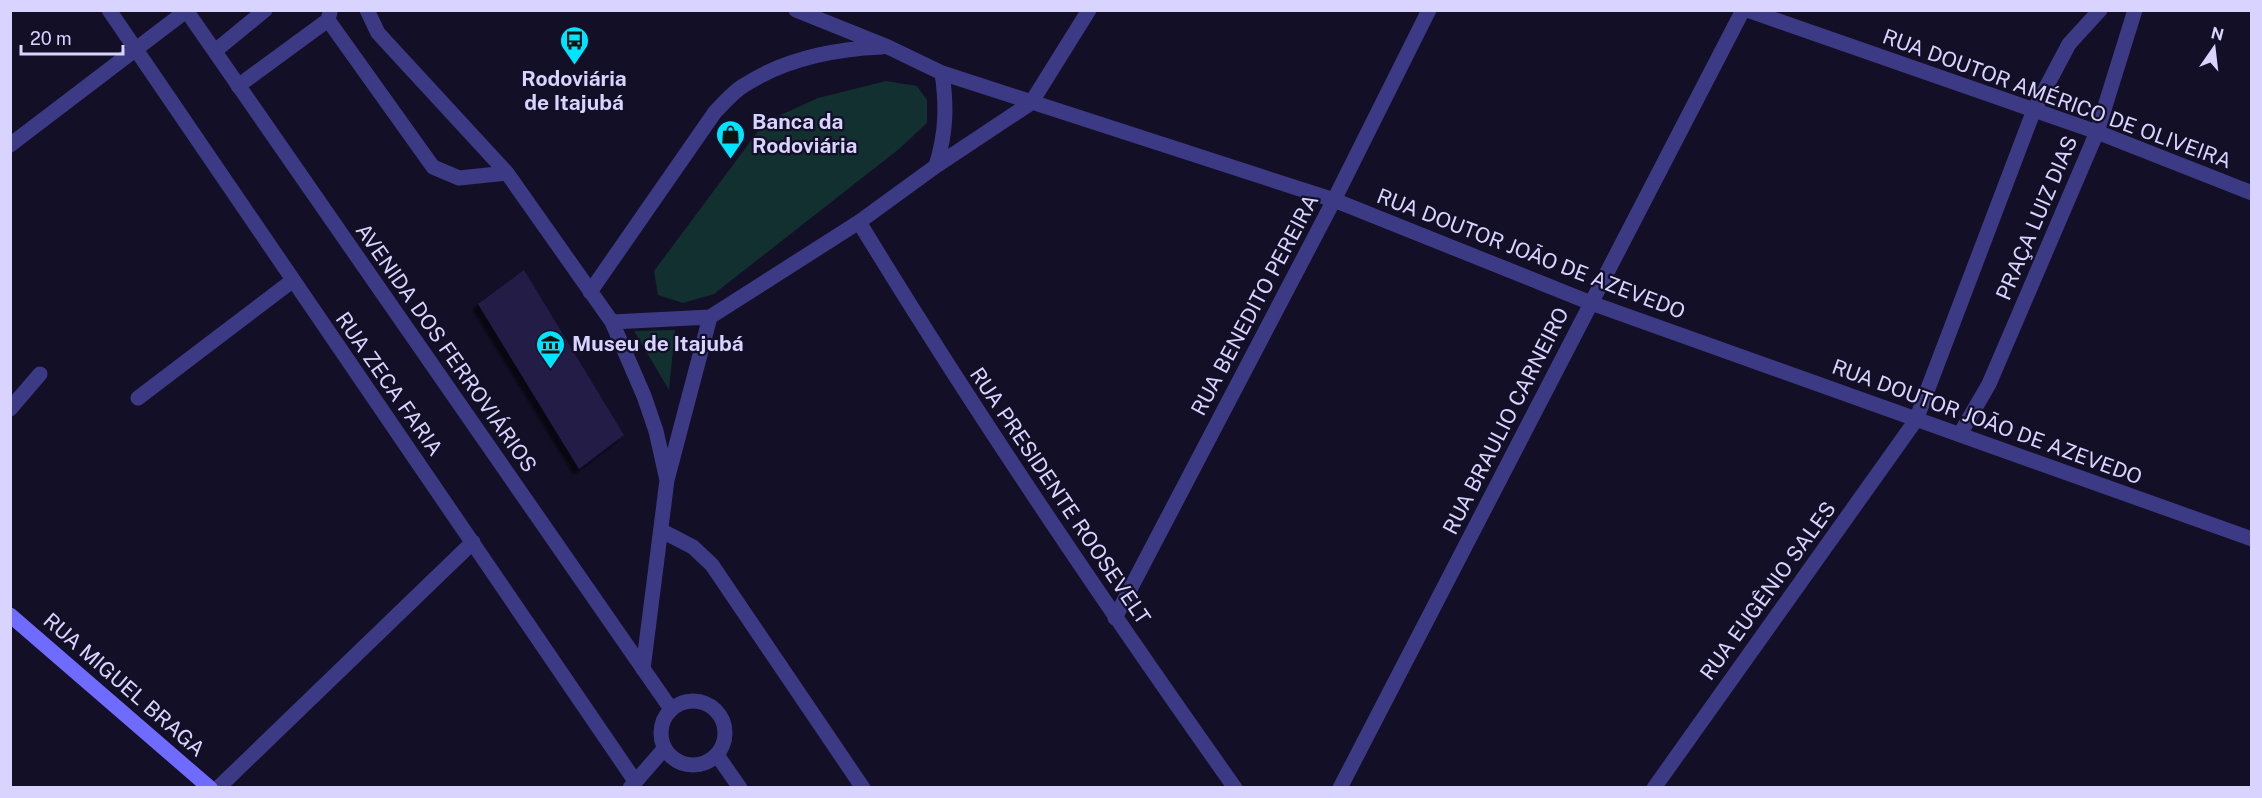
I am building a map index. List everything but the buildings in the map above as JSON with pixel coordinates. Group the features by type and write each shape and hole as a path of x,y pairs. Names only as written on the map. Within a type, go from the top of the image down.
{"main road":[{"name":"RUA MIGUEL BRAGA","path":"10,615 210,788"}],"street":[{"name":"RUA ZECA FARIA","path":"109,10 292,281 473,542 633,784"},
{"path":"215,51 265,10"},
{"path":"367,10 378,33 507,173 612,322 644,396 656,431 667,480"},
{"name":"RUA DOUTOR JOÃO DE AZEVEDO","path":"796,10 826,16 942,73 1335,200 1591,303 2252,539"},
{"path":"612,322 710,317 859,222 936,166 1031,103 1089,10"},
{"name":"RUA BENEDITO PEREIRA","path":"1115,618 1335,200 1429,10"},
{"name":"RUA DOUTOR AMÉRICO DE OLIVEIRA","path":"1745,10 2097,132 2252,193"},
{"name":"RUA BRAULIO CARNEIRO","path":"1340,788 1745,10"},
{"name":"PRAÇA LUIZ DIAS","path":"1916,420 2034,110 2069,44 2100,10"},
{"name":"PRAÇA LUIZ DIAS","path":"1960,434 1989,384 2097,132 2134,10"},
{"path":"10,145 186,11"},
{"name":"AVENIDA DOS FERROVIÁRIOS","path":"186,11 671,709"},
{"path":"238,86 329,15 433,167 459,178 507,173"},
{"path":"590,292 715,112 741,86 776,69 812,56 848,49 888,47"},
{"path":"936,166 945,136 947,107 942,73"},
{"name":"RUA PRESIDENTE ROOSEVELT","path":"859,222 935,347 1115,618 1235,788"},
{"path":"138,398 292,281"},
{"path":"643,669 667,480 710,317"},
{"path":"10,409 40,374"},
{"name":"RUA EUGÊNIO SALES","path":"1654,788 1916,420"},
{"path":"662,531 693,547 712,565 863,788"},
{"path":"218,788 473,542"},
{"path":"691,701 712,706 724,725 725,735 717,755 699,765 689,765 679,762 664,749 661,728 664,718 671,709 691,701"},
{"path":"633,784 664,749"},
{"path":"717,755 740,788"}],"green space":[{"path":"886,81 917,86 927,100 927,123 899,149 714,294 683,303 658,295 654,271 765,122 818,98"},
{"path":"675,330 669,390 634,331"}],"place":[{"name":"Rodoviária de Itajubá","path":"574,66"},
{"name":"Banca da Rodoviária","path":"731,160"},
{"name":"Museu de Itajubá","path":"551,370"}]}
